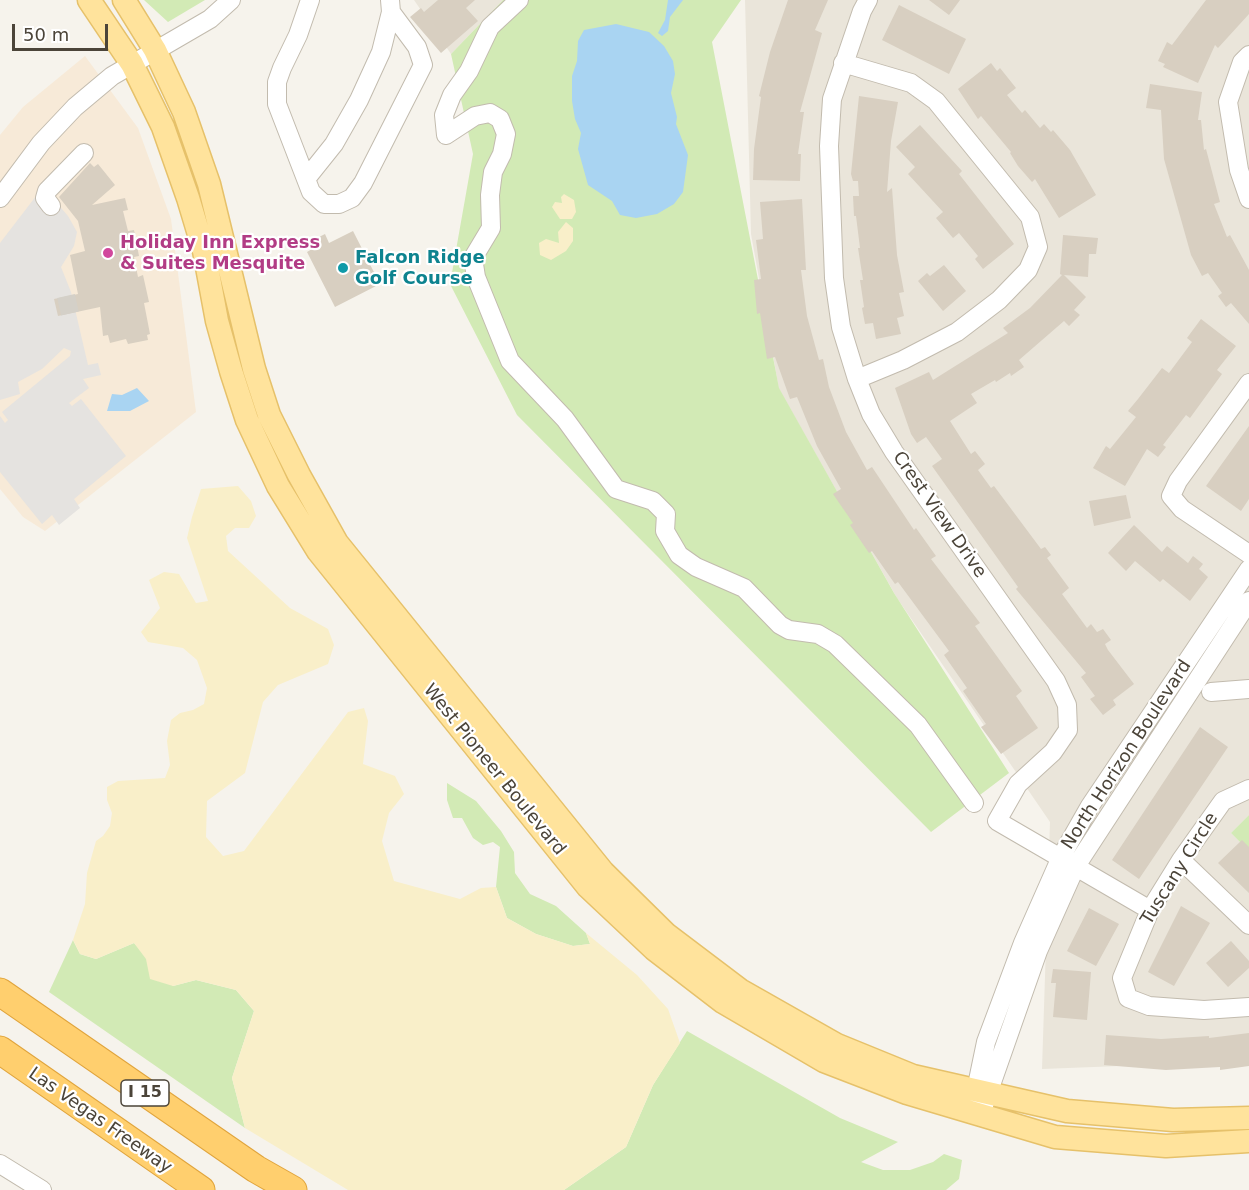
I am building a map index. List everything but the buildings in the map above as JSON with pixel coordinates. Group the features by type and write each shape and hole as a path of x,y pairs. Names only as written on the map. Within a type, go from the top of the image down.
{"highway":[{"name":"I 15","path":"0,992 256,1169 293,1190"},
{"name":"Las Vegas Freeway","path":"0,1050 201,1190"},
{"path":"0,1058 33,1075"}],"main road":[{"name":"West Pioneer Boulevard","path":"89,0 132,64 163,127 204,251 217,321 231,371 247,420 278,486 318,551 588,887 654,949 723,1002 824,1061 907,1094 1055,1137 1166,1146 1249,1141"},
{"name":"West Pioneer Boulevard","path":"124,0 155,50 184,112 209,184 227,250 240,319 269,415 337,543 603,872 666,934 740,990 837,1045 913,1076 1067,1111 1173,1120 1249,1118"}],"street":[{"path":"0,198 41,143 75,107 112,76 210,19 231,0"},
{"path":"310,0 277,82 277,104 311,192 324,204 339,204 352,198 363,183 423,65 417,47 390,6"},
{"path":"519,0 490,27 469,71 452,95 444,115 446,135 475,116 490,113 500,119 506,134 502,154 493,172 490,195 491,228 473,258 476,277 510,361 565,419 616,489 653,501 666,514 665,531 679,555 696,567 744,588 780,625 789,630 818,634 835,644 918,725 974,803"},
{"name":"Crest View Drive","path":"868,0 843,63 832,99 829,146 834,278 842,327 857,379 871,414 894,452 1056,681 1067,705 1068,730 1053,752 1018,784 997,821 1150,910"},
{"path":"306,180 334,144 359,100 381,52 390,6"},
{"path":"1249,55 1242,62 1228,102 1239,170 1249,199"},
{"path":"843,63 911,83 936,101 1030,217 1038,247 1028,270 999,300 957,332 903,360 857,379"},
{"path":"51,206 45,198 47,190 84,153"},
{"path":"1249,383 1178,482 1171,496 1182,509 1249,554"},
{"name":"North Horizon Boulevard","path":"980,1114 983,1092 1038,951 1090,806 1249,568"},
{"name":"North Horizon Boulevard","path":"1069,861 1107,814 1249,601"},
{"path":"1211,692 1249,689"},
{"name":"Tuscany Circle","path":"1249,789 1223,801 1181,860 1150,910 1122,978 1128,998 1160,1007 1204,1010 1249,1007"},
{"path":"1181,860 1249,925"},
{"path":"0,1164 42,1190"}],"shaded area":[{"path":"414,0 503,0 451,54"},
{"path":"745,0 1249,0 1249,815 1231,833 1249,851 1249,1061 1042,1069 1050,822 897,598 779,389 751,234"},
{"path":"85,56 138,128 171,219 196,412 45,531 23,517 0,489 0,135 23,107"},
{"path":"43,187 68,216 77,232 74,246 61,267 71,292 88,365 98,363 101,375 83,379 89,388 69,403 72,406 81,399 126,456 74,499 80,508 59,525 52,515 42,524 0,472 0,416 5,423 8,420 2,412 70,356 71,351 64,348 42,369 18,382 20,394 0,400 0,243"}],"green space":[{"path":"144,0 205,0 168,22"},
{"name":"Falcon Ridge Golf Course","path":"503,0 741,0 712,42 779,388 894,593 1009,773 931,832 517,415 450,284 473,154 451,54"},
{"path":"447,783 476,801 501,831 514,852 515,873 530,894 556,906 586,933 590,944 573,946 536,934 507,918 496,887 500,847 493,842 483,845 473,838 462,818 453,818 447,800"},
{"path":"1249,815 1249,851 1231,833"},
{"path":"73,940 80,954 96,959 134,943 173,986 196,980 236,990 254,1011 232,1078 245,1128 49,992"},
{"path":"687,1031 840,1118 898,1142 861,1162 883,1170 910,1170 933,1162 944,1154 962,1160 959,1179 946,1190 564,1190 626,1147 653,1085"}],"sand":[{"path":"564,194 574,200 576,212 572,219 560,219 552,207 555,202 562,203 561,197"},
{"path":"566,222 573,228 573,241 566,251 551,260 540,255 539,243 546,239 559,243 558,232"},
{"path":"238,486 251,501 256,516 249,528 235,528 226,536 228,551 290,608 328,629 334,645 328,664 278,685 263,702 245,773 207,801 206,837 223,856 244,851 348,712 364,708 368,721 363,764 395,776 404,794 389,813 382,841 394,881 460,899 481,888 496,887 507,918 536,934 573,946 590,944 586,933 637,975 668,1009 680,1043 653,1085 626,1147 564,1190 348,1190 245,1128 232,1078 254,1011 236,990 196,980 173,986 150,979 146,959 134,943 96,959 80,954 73,940 85,904 87,873 96,841 110,826 112,813 107,800 107,787 118,781 165,778 170,765 167,741 171,720 180,713 204,704 207,688 197,660 183,648 148,642 141,632 160,608 149,580 164,572 179,574 196,603 208,601 187,538 192,517 201,489"}],"water":[{"path":"668,0 683,0 670,17 668,31 662,36 658,33 665,20"},
{"path":"616,24 649,32 664,46 673,61 675,74 671,93 677,117 676,124 688,155 683,192 674,204 657,214 636,218 620,215 612,201 588,185 578,149 581,133 575,119 572,101 572,76 577,61 578,41 584,30"},
{"path":"137,388 149,401 130,411 107,411 112,394 122,395"}],"tunnel":[{"path":"66,296 70,314"}],"place":[{"name":"Holiday Inn Express & Suites Mesquite","path":"108,253"},
{"name":"Falcon Ridge Golf Course","path":"343,268"}]}
